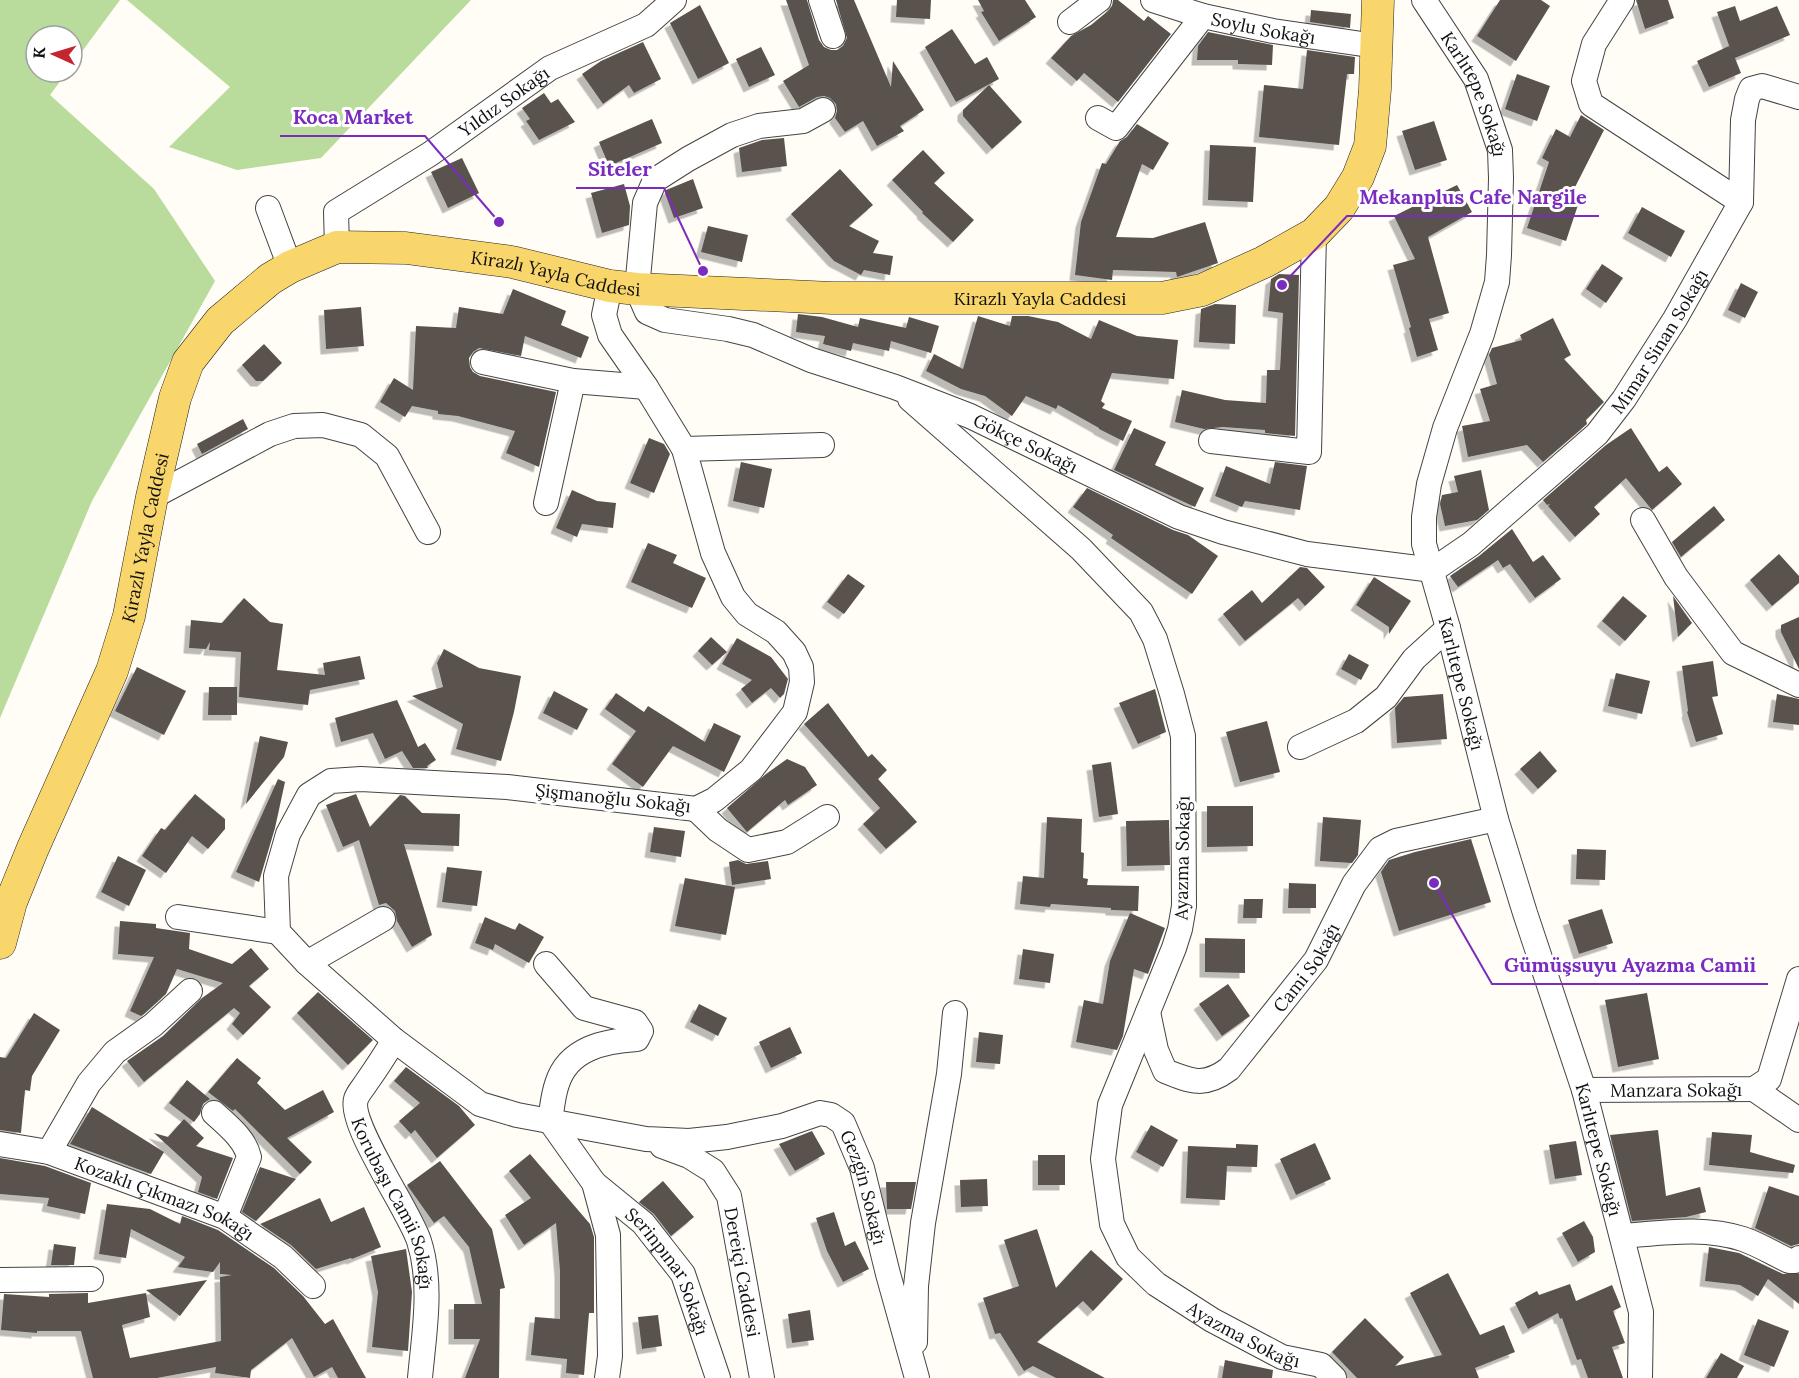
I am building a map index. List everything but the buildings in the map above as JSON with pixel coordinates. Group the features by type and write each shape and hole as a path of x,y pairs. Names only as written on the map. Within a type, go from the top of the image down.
{"main road":[{"name":"Kirazlı Yayla Caddesi","path":"0,943 11,902 112,671 129,616 152,497 175,398 188,362 220,321 270,279 290,267 337,247 406,248 512,262 623,287 832,298 1162,298 1202,290 1264,262 1314,234 1339,208 1358,177 1370,146 1376,89 1378,0"}],"street":[{"name":"Yıldız Sokağı","path":"337,247 336,212 430,154 550,68 646,25 674,0"},
{"path":"821,0 833,36"},
{"path":"1070,22 1099,0"},
{"name":"Soylu Sokağı","path":"1153,0 1203,16 1273,31 1376,46"},
{"name":"Karlıtepe Sokağı","path":"1424,0 1476,79 1500,150 1501,178 1497,282 1482,334 1445,428 1429,484 1424,517 1424,544 1433,570 1496,819 1584,1090 1622,1236 1641,1312 1640,1378"},
{"path":"1622,0 1594,44 1584,81 1591,104 1742,202"},
{"path":"1098,118 1116,128 1203,16"},
{"name":"Mimar Sinan Sokağı","path":"1433,570 1471,544 1597,434 1624,399 1676,319 1742,202 1743,120 1751,89 1762,86 1799,97"},
{"name":"Şişmanoğlu Sokağı","path":"278,932 276,876 288,834 309,795 331,781 360,778 507,787 696,809 714,800 751,770 795,712 801,682 801,667 794,652 776,632 747,614 733,597 713,553 684,449 646,387 610,335 604,315 623,287 645,202 655,180 732,135 759,126 803,121 823,110"},
{"path":"268,208 290,267"},
{"path":"1211,441 1309,452 1314,234"},
{"name":"Gökçe Sokağı","path":"623,287 647,312 665,320 753,335 811,360 895,387 970,416 1179,517 1212,529 1307,554 1433,570"},
{"path":"483,362 573,381 646,387"},
{"path":"546,503 573,381"},
{"name":"Ayazma Sokağı","path":"895,387 1081,549 1142,612 1155,639 1183,736 1184,906 1174,948 1110,1106 1103,1159 1112,1224 1128,1257 1156,1284 1212,1320 1282,1357 1321,1365 1334,1378"},
{"path":"152,497 270,434 294,426 323,425 360,435 387,456 428,532"},
{"path":"684,449 822,445"},
{"path":"1643,520 1676,577 1733,653 1799,685"},
{"path":"1300,747 1356,721 1379,703 1414,659 1448,628"},
{"path":"696,809 718,830 748,850 787,842 827,817"},
{"name":"Cami Sokağı","path":"1148,1012 1156,1050 1165,1071 1183,1079 1203,1082 1217,1078 1230,1069 1316,960 1354,884 1380,849 1396,841 1496,819"},
{"path":"178,917 278,932 307,963 394,1041 480,1104 517,1115 646,1139"},
{"path":"307,963 383,919"},
{"path":"546,964 584,1008 635,1022 641,1031 637,1039 610,1041 582,1051 564,1068 557,1083 550,1121 594,1183 608,1234 610,1356 607,1378"},
{"name":"Manzara Sokağı","path":"1584,1090 1754,1089 1769,1079 1799,979"},
{"path":"49,1152 89,1083 115,1052 153,1025 190,991"},
{"path":"915,1372 916,1286 923,1224 950,1074 955,1013"},
{"name":"Korubaşı Camii Sokağı","path":"394,1041 356,1100 357,1112 366,1136 418,1238 426,1269 426,1309 420,1378"},
{"path":"1754,1089 1799,1120"},
{"path":"214,1113 233,1130 247,1149 249,1157 225,1217"},
{"name":"Gezgin Sokağı","path":"646,1139 689,1142 727,1137 782,1126 820,1113 831,1115 843,1123 862,1168 915,1372"},
{"name":"Dereiçi Caddesi","path":"646,1139 689,1156 713,1171 729,1197 762,1378"},
{"name":"Kozaklı Çıkmazı Sokağı","path":"0,1144 49,1152 225,1217 283,1257 313,1286"},
{"name":"Serinpınar Sokağı","path":"594,1183 643,1223 683,1274 718,1378"},
{"path":"1622,1236 1700,1231 1723,1233 1745,1239 1789,1261 1799,1258"},
{"path":"0,1280 91,1280"}],"green space":[{"path":"0,0 120,0 84,49 84,24 24,24 24,84 58,84 50,95 154,189 215,281 92,501 0,718"},
{"path":"127,0 471,0 321,158 237,170 169,147 230,87"}],"place":[{"name":"Koca Market","path":"499,222"},
{"name":"Siteler","path":"703,271"},
{"name":"Mekanplus Cafe Nargile","path":"1282,285"},
{"name":"Gümüşsuyu Ayazma Camii","path":"1434,883"}]}
